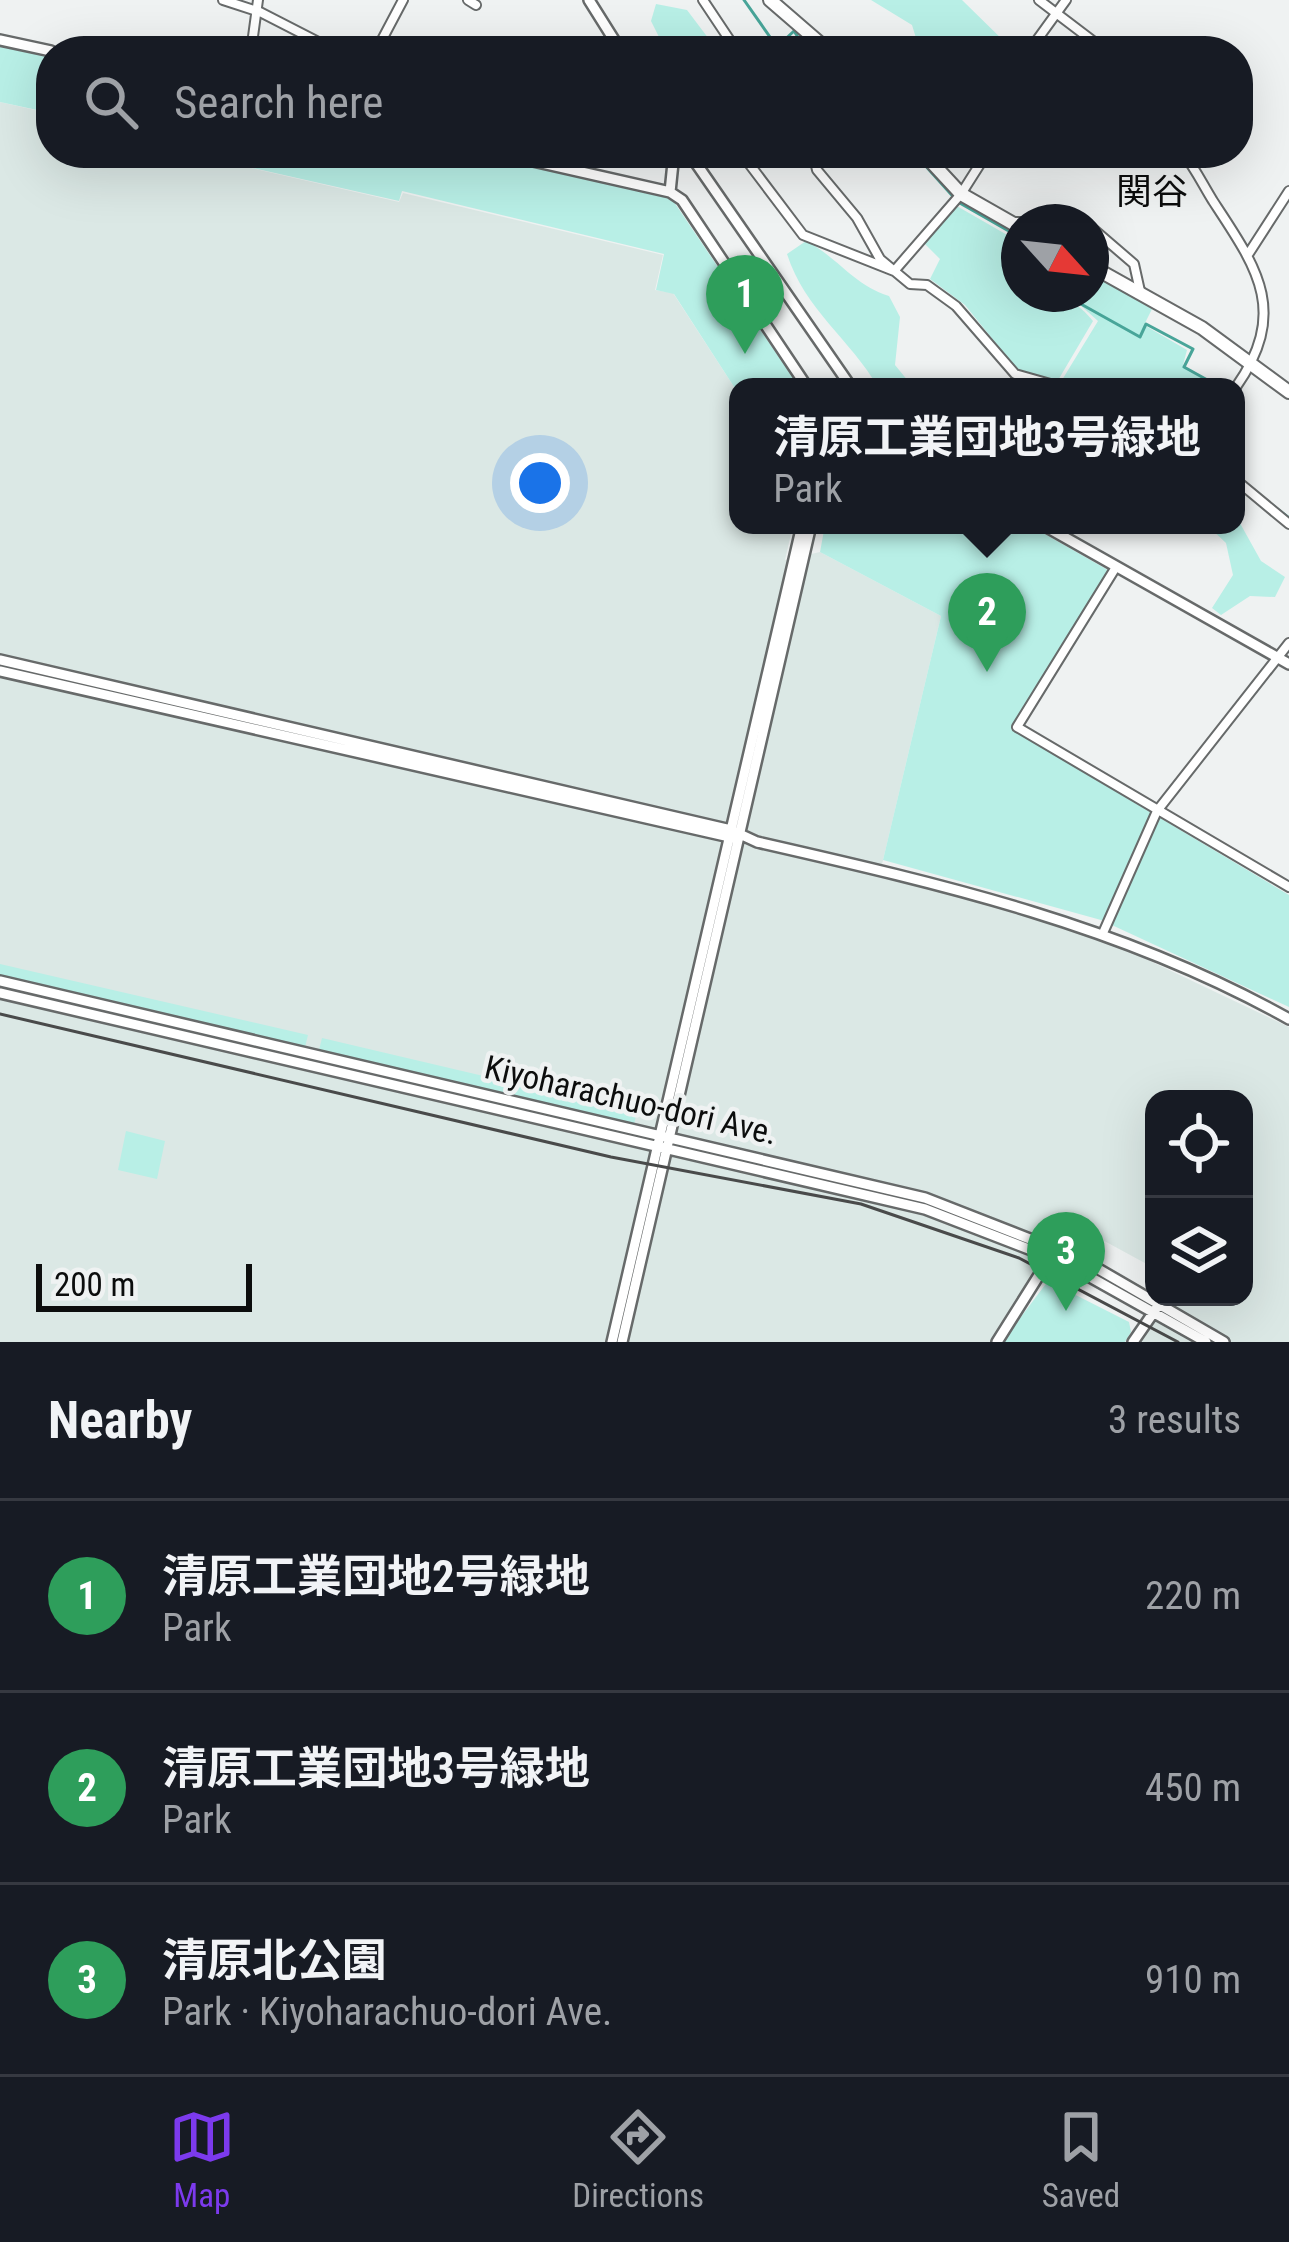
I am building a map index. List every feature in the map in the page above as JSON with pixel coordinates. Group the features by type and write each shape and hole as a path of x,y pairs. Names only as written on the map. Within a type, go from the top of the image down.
{"highway":[{"path":"770,0 812,36"},
{"path":"937,168 961,194 1001,217"},
{"path":"1109,275 1140,291 1289,392"}],"street":[{"path":"223,0 307,36"},
{"path":"254,36 258,0"},
{"path":"384,36 403,0"},
{"path":"589,0 612,36"},
{"path":"703,0 727,36"},
{"path":"1039,0 1087,36"},
{"path":"1040,36 1066,0"},
{"path":"0,40 36,48"},
{"path":"564,168 670,192 682,200 801,378"},
{"path":"670,192 672,168"},
{"path":"699,168 845,378"},
{"path":"752,168 802,235 887,272 896,270 977,168"},
{"path":"817,168 857,218 880,260 956,306 1016,374 1030,378"},
{"path":"1193,168 1250,253 1264,297 1252,364 1242,378"},
{"path":"1250,253 1289,191"},
{"path":"1109,242 1134,264 1140,291"},
{"path":"1245,487 1289,524"},
{"path":"612,1342 663,1141 800,534"},
{"path":"733,835 809,534"},
{"path":"1060,534 1289,664"},
{"path":"1117,566 1017,727 1289,886"},
{"path":"1103,933 1157,811 1289,643"},
{"path":"0,660 994,898 1103,933 1289,1019"},
{"path":"0,670 733,835"},
{"name":"Kiyoharachuo-dori Ave.","path":"0,981 926,1209 1052,1256 1145,1300"},
{"name":"Kiyoharachuo-dori Ave.","path":"0,992 925,1198 1055,1247 1145,1299"},
{"path":"622,1342 663,1141"},
{"path":"997,1342 1052,1256"},
{"path":"1133,1342 1158,1306"},
{"name":"Kiyoharachuo-dori Ave.","path":"1158,1306 1206,1342"},
{"name":"Kiyoharachuo-dori Ave.","path":"1158,1306 1224,1342"}],"shaded area":[{"path":"0,102 36,110 36,168 251,168 399,202 403,193 663,255 655,290 673,293 729,379 729,534 791,534 785,560 820,552 941,616 879,877 995,904 1104,939 1289,1027 1289,1342 1141,1342 1165,1306 1253,1306 1253,1090 1145,1090 1145,1263 1064,1219 1033,1279 991,1342 0,1342"}],"green space":[{"path":"871,0 962,0 999,36 915,36 912,25"},
{"path":"656,4 687,10 707,36 658,36 651,21"},
{"path":"0,44 36,52 36,110 0,102"},
{"path":"253,168 546,168 670,196 793,378 729,379 674,294 656,290 664,254 402,191 399,201"},
{"path":"955,205 1001,231 1001,312 1084,312 1093,321 1059,378 1023,377 965,305 930,279 940,259 924,243"},
{"path":"806,241 865,285 889,296 900,317 895,365 906,378 871,378 805,292 787,254"},
{"path":"1109,284 1152,309 1144,325 1187,350 1183,365 1203,378 1063,378 1098,321 1088,312 1109,312"},
{"path":"1245,532 1261,561 1285,577 1275,597 1250,596 1221,615 1212,608 1233,575 1226,543 1216,534"},
{"path":"823,534 1045,534 1108,570 1011,729 1289,895 1289,1007 1101,920 883,860 941,616 820,552"},
{"path":"0,964 308,1035 305,1047 0,976"},
{"path":"322,1038 637,1112 634,1124 319,1050"},
{"path":"126,1131 165,1141 157,1179 118,1170"},
{"path":"1048,1281 1129,1322 1131,1332 1125,1342 1002,1342"}],"waterway":[{"path":"744,0 769,36"},
{"path":"789,36 794,31 797,36"},
{"path":"927,168 958,202 1001,227"},
{"path":"1095,312 1140,337 1146,324 1193,349 1184,367 1204,378"},
{"path":"1262,497 1289,518"}],"tram line":[{"path":"0,1014 611,1157 861,1204 1019,1258 1178,1342"}],"place":[{"name":"清原工業団地2号緑地","path":"745,354"},
{"name":"清原工業団地3号緑地","path":"987,672"},
{"name":"清原北公園","path":"1066,1311"}],"district":[{"name":"関谷","path":"1152,192"}]}
